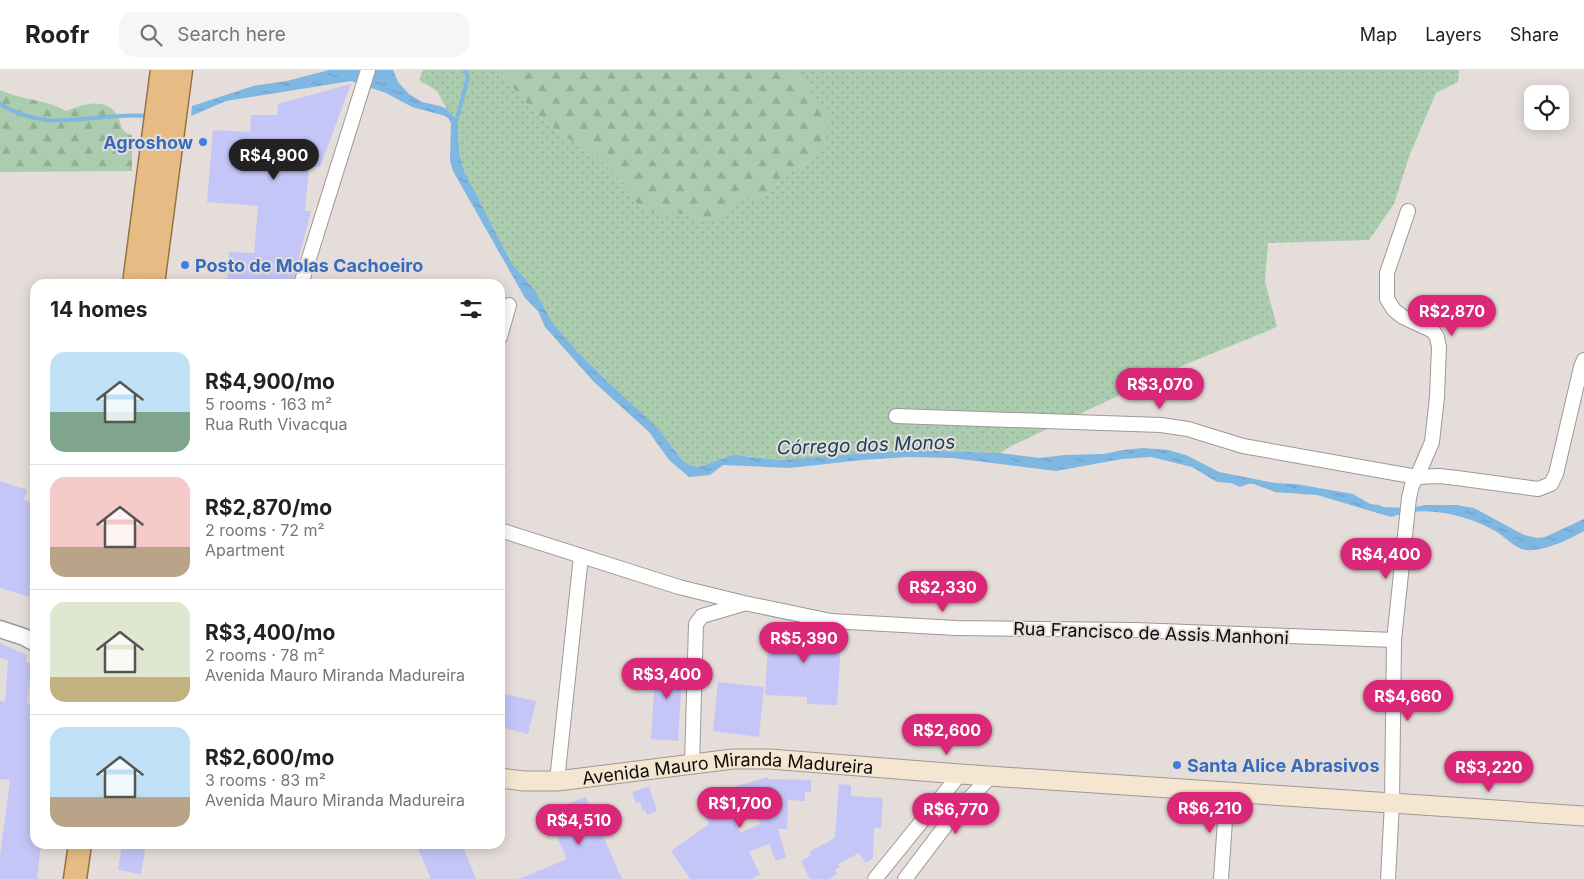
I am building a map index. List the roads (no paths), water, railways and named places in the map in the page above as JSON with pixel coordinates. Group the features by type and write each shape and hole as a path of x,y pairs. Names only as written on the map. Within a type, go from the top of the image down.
{"highway":[{"path":"153,279 163,138 168,97 162,70"},
{"path":"168,97 182,70"},
{"path":"135,279 163,138"},
{"path":"75,879 79,849"}],"main road":[{"name":"Avenida Mauro Miranda Madureira","path":"505,779 524,781 557,780 733,759 770,759 960,774 1584,816"}],"street":[{"path":"303,279 368,70"},
{"path":"1388,879 1392,803 1394,640 1409,498 1412,485 1432,442 1437,396 1439,347 1437,337 1433,331 1404,317 1394,310 1387,299 1387,273 1408,211"},
{"path":"505,321 510,305"},
{"path":"896,416 1161,425 1188,430 1250,447 1417,477 1439,476 1538,489 1551,484 1556,474 1584,360"},
{"name":"Rua Francisco de Assis Manhoni","path":"505,532 679,587 831,621 947,628 1135,630 1394,640"},
{"path":"557,780 581,556"},
{"path":"692,764 696,624 702,616 744,603"},
{"path":"6,630 30,632"},
{"path":"6,630 30,641"},
{"path":"875,879 960,774"},
{"path":"905,879 955,813 991,776"},
{"path":"1221,879 1227,792"}],"water":[{"path":"329,70 393,70 398,82 409,94 422,102 447,109 458,125 459,153 465,173 512,264 535,290 552,322 576,350 608,382 657,427 682,460 696,467 735,455 780,460 908,450 1000,453 1040,458 1103,454 1143,448 1168,450 1186,455 1219,472 1275,483 1296,484 1353,494 1370,504 1383,507 1409,508 1426,505 1456,505 1474,508 1524,535 1537,538 1545,537 1584,519 1584,531 1548,547 1526,550 1515,545 1497,532 1459,516 1417,511 1391,517 1317,495 1275,492 1254,484 1240,487 1231,483 1217,482 1192,467 1151,457 1122,459 1056,471 952,458 908,457 790,468 723,465 710,475 689,477 669,460 649,432 594,382 545,327 538,311 525,298 453,171 450,161 451,123 445,116 412,107 386,93 351,81 226,101 191,116 192,106 253,86 287,81"}],"waterway":[{"path":"455,126 468,77 465,70"},
{"name":"Córrego dos Monos","path":"0,104 37,119 55,121 129,115 149,116"}],"place":[{"name":"Agroshow","path":"203,142"},
{"name":"Posto de Molas Cachoeiro","path":"185,265"},
{"name":"Santa Alice Abrasivos","path":"1177,765"}]}
